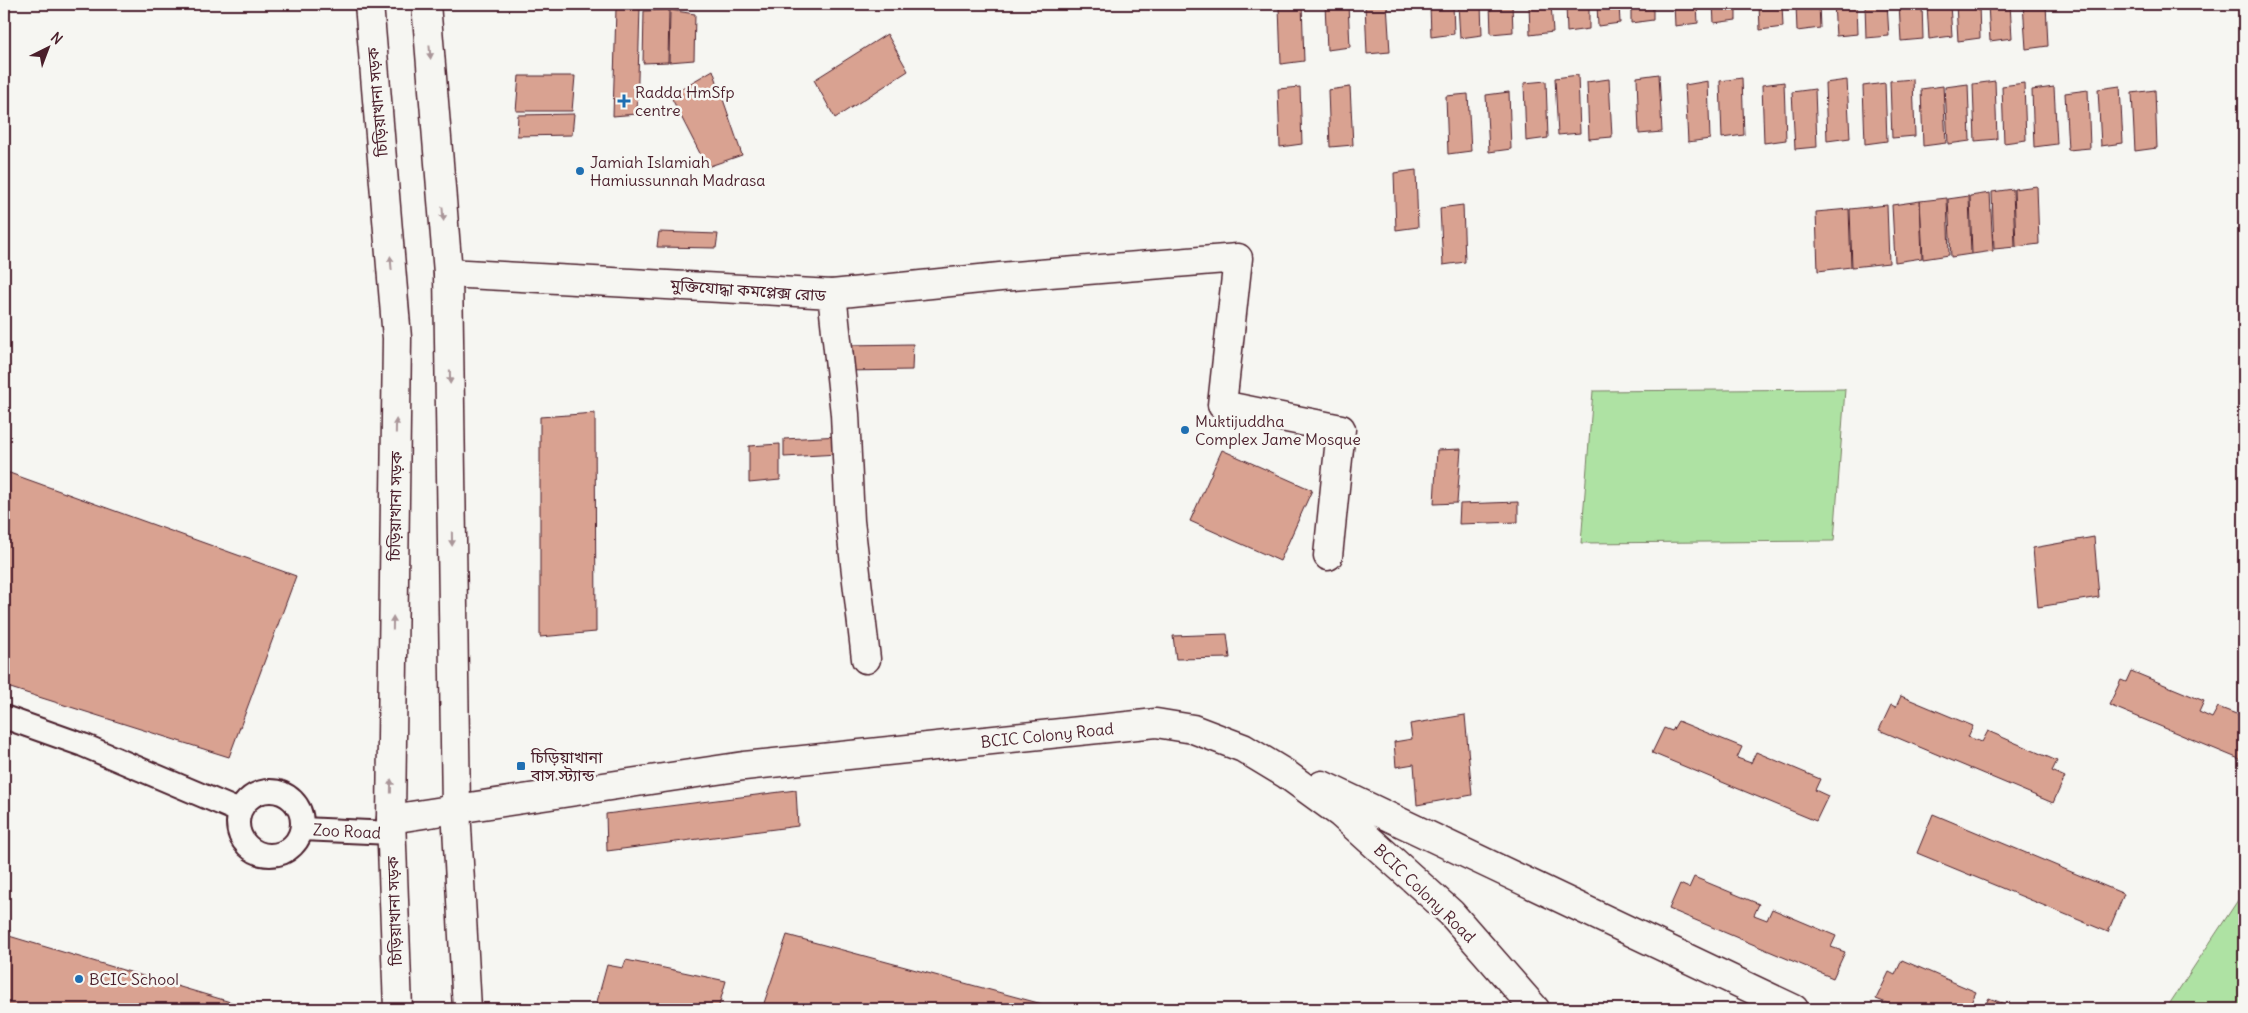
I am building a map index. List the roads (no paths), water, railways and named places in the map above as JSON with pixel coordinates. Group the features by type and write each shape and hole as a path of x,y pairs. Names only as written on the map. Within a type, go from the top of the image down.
{"street":[{"name":"চিড়িয়াখানা সড়ক","path":"369,4 397,338 391,826 398,1009"},
{"path":"426,4 448,273 456,809 468,1009"},
{"path":"832,294 1000,277 1238,258 1222,405 1341,429 1328,556"},
{"name":"মুক্তিযোদ্ধা কমপ্লেক্স রোড","path":"448,273 832,294 845,414 850,521 866,659"},
{"name":"BCIC Colony Road","path":"391,826 456,809 744,766 1156,723 1193,729 1243,748 1286,774 1341,814 1451,913 1535,1009"},
{"path":"1243,748 1794,1009"}],"lane":[{"path":"4,717 83,746 239,811"},
{"path":"264,791 274,791 293,800 299,808 302,818 302,829 299,838 283,853 273,856 263,855 252,850 244,843 239,833 237,822 239,811 245,802 254,795 264,791"},
{"name":"Zoo Road","path":"302,829 391,826"}],"place":[{"name":"Radda HmSfp centre","path":"624,101"},
{"name":"Jamiah Islamiah Hamiussunnah Madrasa","path":"580,171"},
{"name":"Muktijuddha Complex Jame Mosque","path":"1185,430"},
{"name":"চিড়িয়াখানা বাস স্ট্যান্ড","path":"521,766"},
{"name":"BCIC School","path":"79,979"}]}
